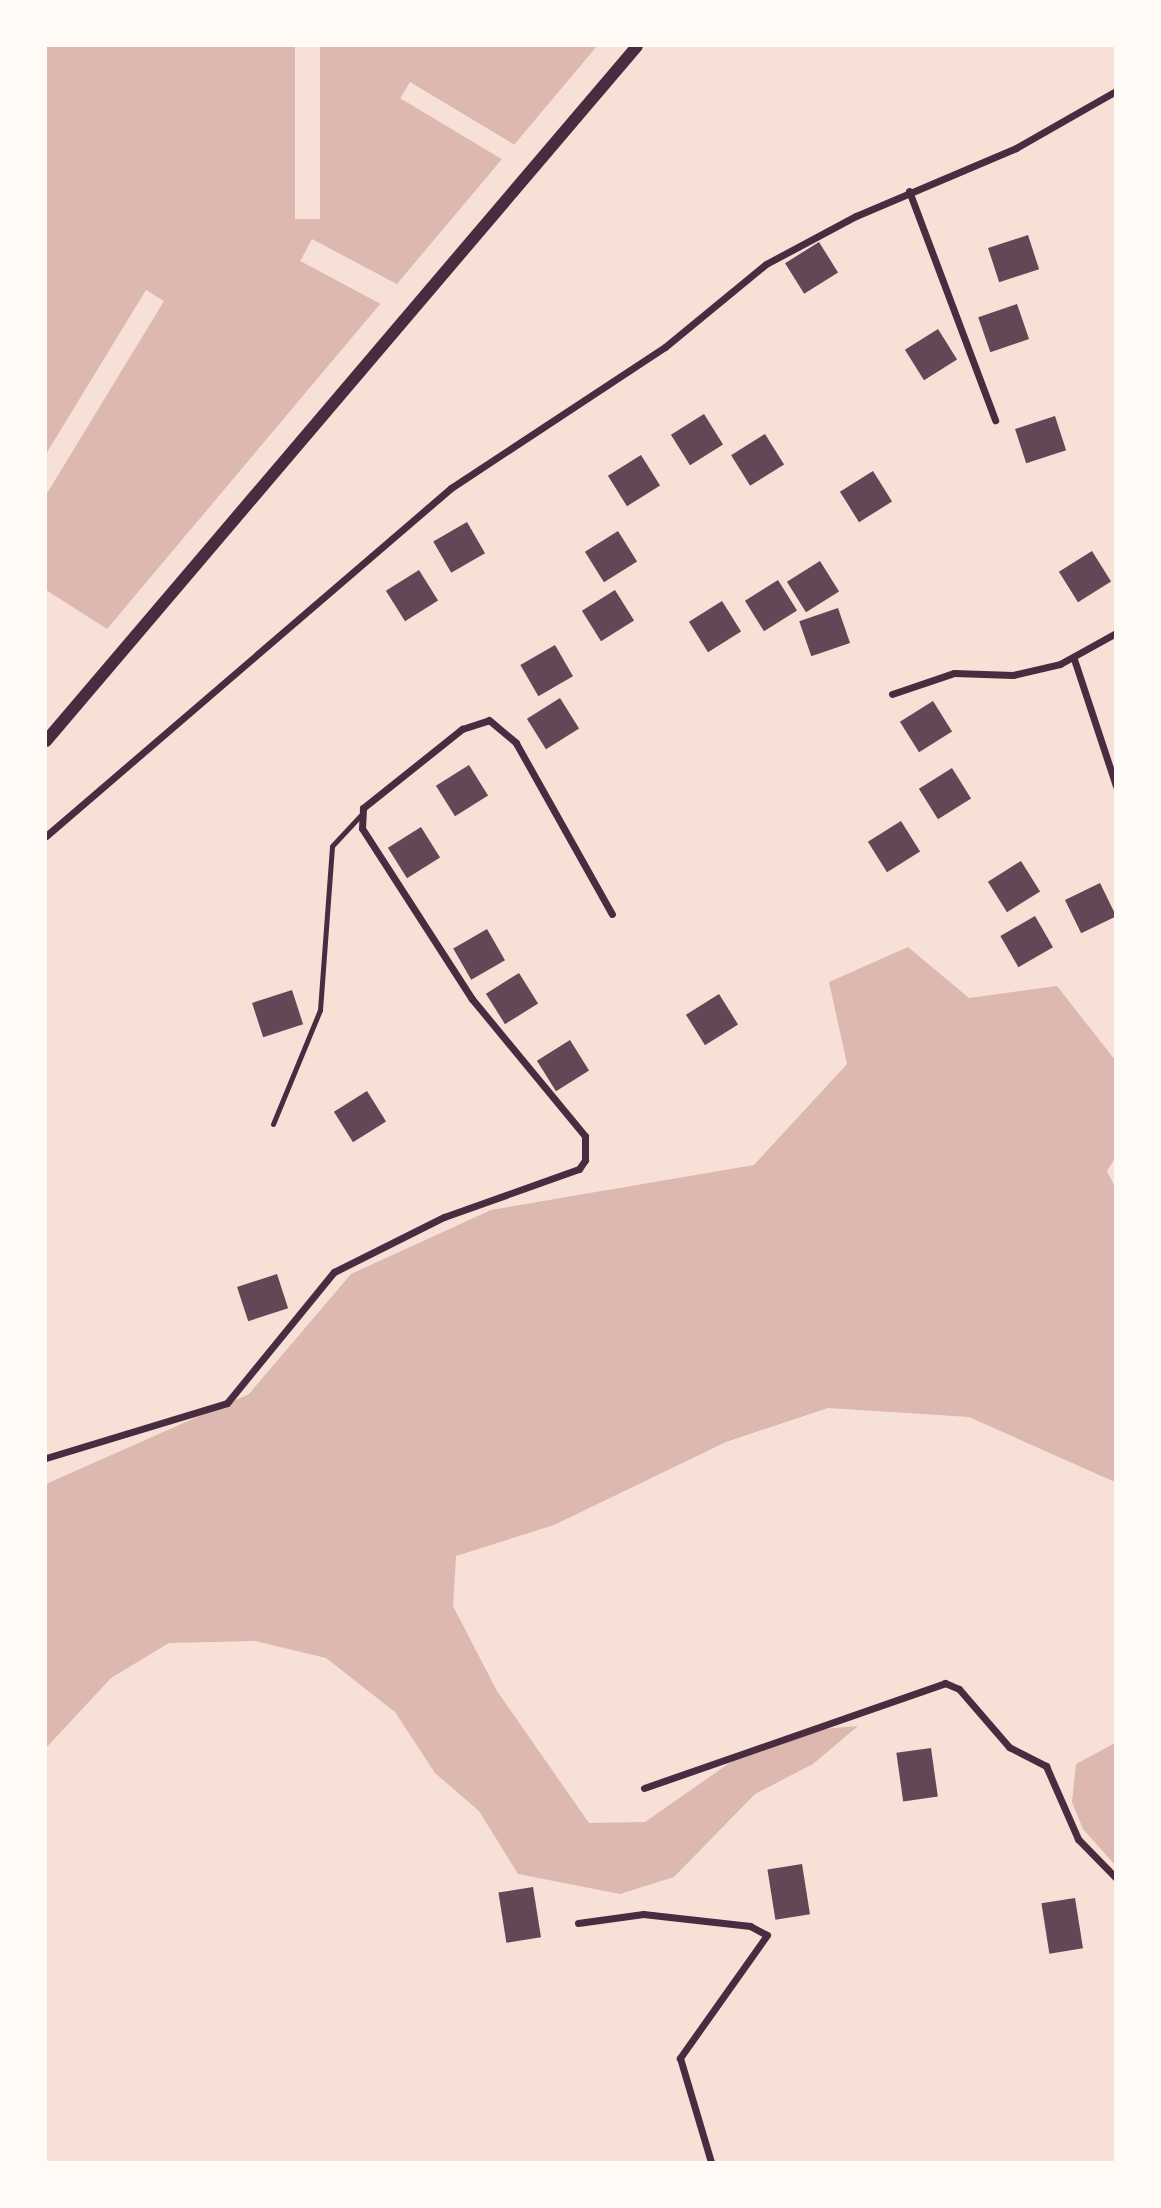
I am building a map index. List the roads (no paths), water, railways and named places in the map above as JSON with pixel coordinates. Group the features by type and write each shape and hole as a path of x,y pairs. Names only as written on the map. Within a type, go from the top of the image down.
{"street":[{"path":"46,741 637,46"},
{"path":"46,836 451,488 665,347 796,244 909,191 1016,148 1115,91"},
{"path":"909,191 995,421"},
{"path":"892,694 954,673 1013,676 1074,659 1115,633"},
{"path":"1074,659 1115,786"},
{"path":"46,1458 227,1403 334,1272 443,1217 579,1168 585,1160 585,1136 472,999 360,816 463,729 489,720 516,743 612,914"},
{"path":"643,1788 945,1683 969,1698 1009,1747 1046,1766 1077,1839 1115,1878"},
{"path":"578,1923 643,1914 750,1926 767,1935 680,2058 711,2162"}],"lane":[{"path":"273,1124 320,1010 331,846 360,816"}]}
